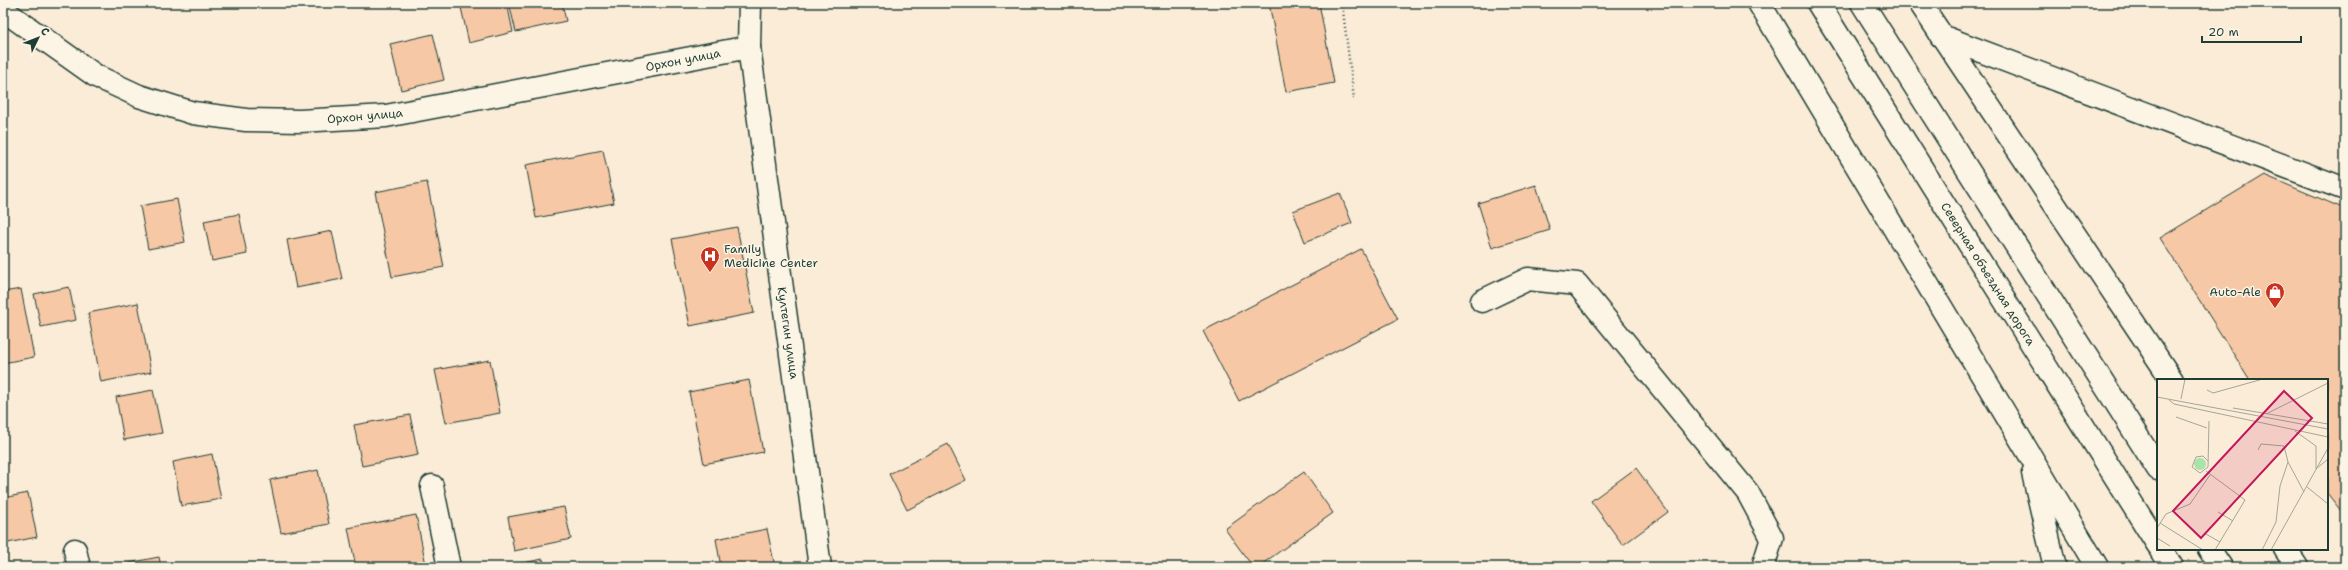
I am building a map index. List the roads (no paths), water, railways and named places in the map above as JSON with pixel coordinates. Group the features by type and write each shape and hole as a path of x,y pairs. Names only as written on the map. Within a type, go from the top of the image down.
{"main road":[{"name":"Култегин улица","path":"750,3 749,47 820,567"},
{"path":"1759,3 2097,567"},
{"name":"Северная объездная дорога","path":"1818,3 2157,543"},
{"path":"1862,3 2157,467"},
{"path":"1920,3 2171,379"},
{"name":"Орхон улица","path":"3,10 96,76 139,96 193,113 246,120 300,121 386,116 749,47"},
{"path":"1941,36 2345,189"},
{"path":"1482,302 1528,279 1577,284 1748,493 1772,538 1763,567"},
{"path":"2028,452 2055,567"},
{"path":"432,486 449,567"},
{"path":"2162,550 2172,567"},
{"path":"2210,550 2221,567"},
{"path":"2286,550 2297,567"}],"place":[{"name":"Family Medicine Center","path":"710,273"},
{"name":"Auto-Ale","path":"2275,309"}]}
